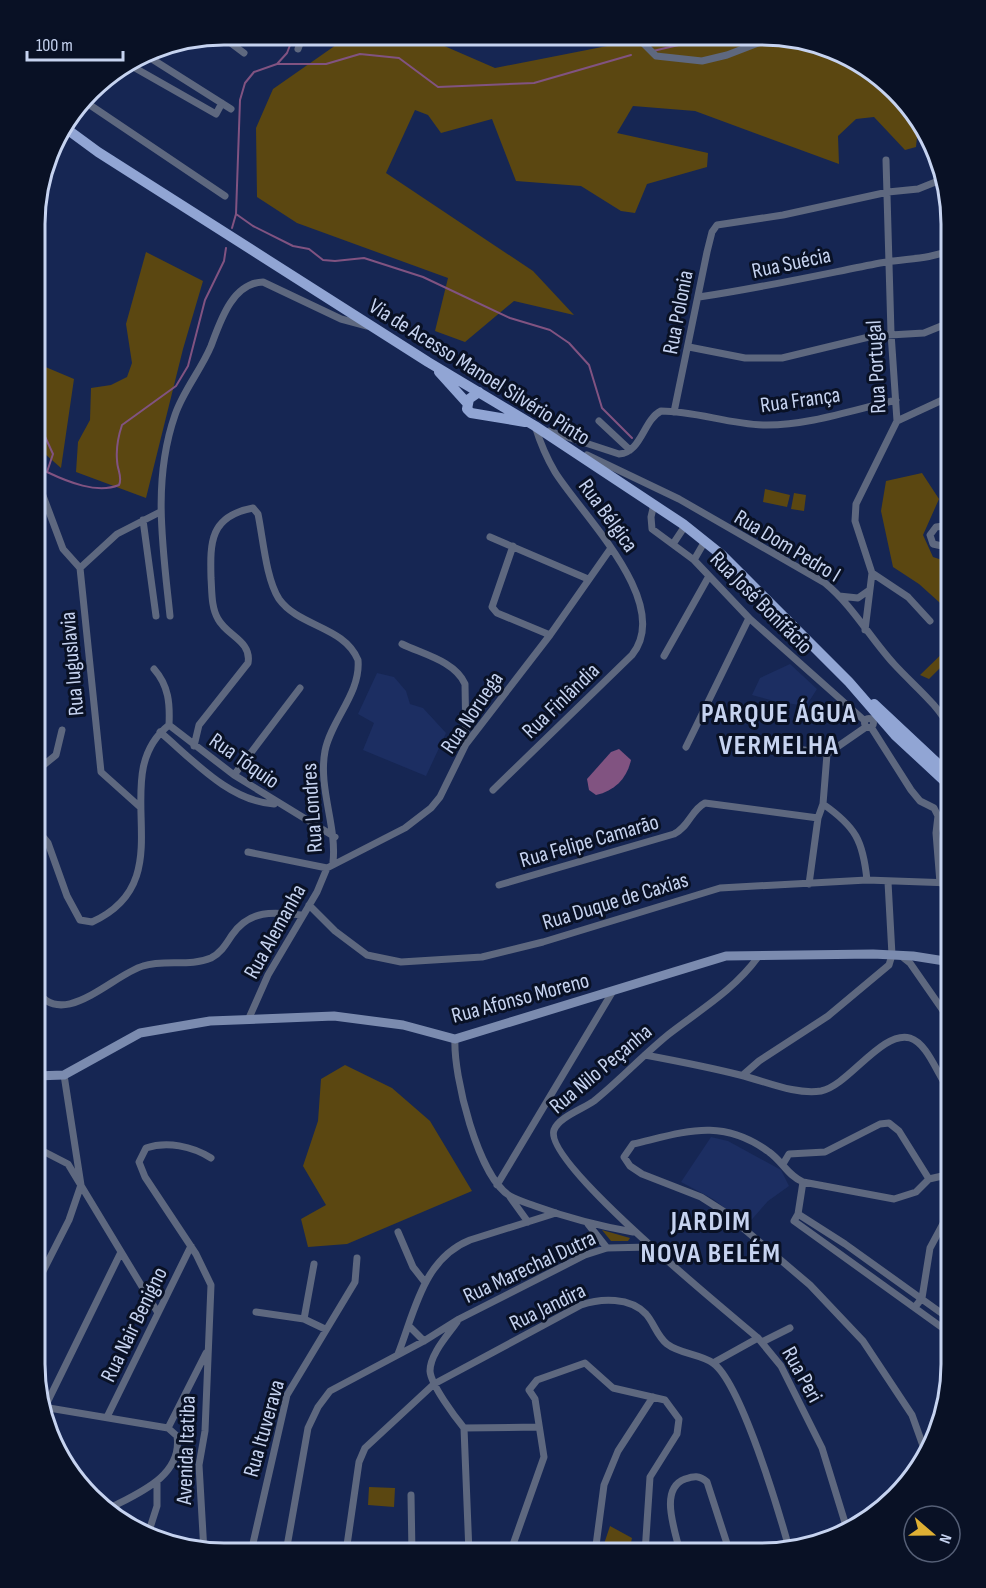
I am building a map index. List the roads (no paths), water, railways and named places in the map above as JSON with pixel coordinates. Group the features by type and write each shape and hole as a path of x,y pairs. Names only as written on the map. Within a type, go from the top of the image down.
{"main road":[{"name":"Via de Acesso Manoel Silvério Pinto","path":"71,132 88,146 433,365 532,424 685,526 723,556 849,682 874,721 941,778"},
{"path":"433,365 467,403"},
{"path":"479,392 472,394 467,403 467,409 476,416 532,424"},
{"name":"Via de Acesso Manoel Silvério Pinto","path":"874,721 941,769"},
{"name":"Rua Afonso Moreno","path":"45,1076 64,1075 140,1033 210,1021 304,1016 345,1017 403,1025 455,1039 726,956 896,955 941,962"}],"street":[{"path":"233,45 244,53"},
{"path":"298,49 299,45"},
{"path":"645,45 656,56 702,61 753,45"},
{"path":"153,60 231,109"},
{"path":"136,68 216,114 222,103"},
{"path":"90,105 225,196"},
{"name":"Rua Portugal","path":"872,573 855,521 856,504 897,422 891,333 891,261 886,160"},
{"path":"888,192 918,189 936,182"},
{"name":"Rua Polonia","path":"674,412 712,232 722,224 783,215 888,192"},
{"name":"Rua Suécia","path":"699,297 765,287 906,258 932,258 941,254"},
{"path":"170,616 160,512 163,467 175,414 204,360 226,310 241,291 251,284 263,282 341,319 373,327"},
{"path":"689,347 745,358 782,358 891,333 924,333 941,326"},
{"name":"Rua França","path":"674,412 730,423 766,425 821,417 896,400"},
{"path":"897,422 941,401"},
{"path":"532,424 610,453 624,454 630,450 657,413 674,412"},
{"path":"599,421 630,450"},
{"name":"Rua Bélgica","path":"532,424 555,473 611,548 632,581 643,630"},
{"name":"Rua Dom Pedro I","path":"562,444 679,500 825,583 839,596 895,666 932,701 941,715"},
{"path":"45,501 63,549 80,568 117,534 160,512"},
{"name":"Rua José Bonifácio","path":"654,504 651,517 652,529 694,560 749,618 874,721 911,790 920,801 934,808 938,816 939,883"},
{"name":"Rua Londres","path":"194,746 199,725 248,663 247,649 219,622 212,594 212,537 216,529 229,517 250,508 256,510 258,514 272,580 279,598 304,618 346,643 358,660 356,679 325,753 328,811 335,837 330,865"},
{"path":"143,520 156,616"},
{"path":"673,544 685,526"},
{"path":"941,526 936,526 930,535 933,544 941,546"},
{"path":"490,537 588,579"},
{"path":"694,560 705,542"},
{"path":"513,546 492,607 497,613 550,635"},
{"name":"Rua Noruega","path":"330,865 405,828 424,815 440,797 466,744 550,635 611,548"},
{"name":"Rua Iuguslavia","path":"80,568 100,769 104,777 140,807"},
{"path":"865,631 868,591 872,573 908,597 930,621"},
{"path":"664,656 709,576"},
{"path":"839,596 858,598 868,591"},
{"path":"686,747 749,618"},
{"name":"Rua Finlândia","path":"493,790 632,654 642,639 643,630"},
{"path":"402,644 449,666 462,677 465,684 466,744"},
{"path":"45,839 75,914 80,920 92,922 121,902 133,888 143,843 140,807 147,754 160,732 169,725 169,697 165,685 154,669"},
{"path":"234,775 300,688"},
{"path":"737,738 827,754 874,721"},
{"name":"Rua Tóquio","path":"169,725 234,775 277,804 335,837"},
{"path":"45,764 56,755 62,730"},
{"path":"160,732 212,776 246,798 277,804"},
{"path":"809,884 818,818 823,804 827,754"},
{"name":"Rua Felipe Camarão","path":"499,885 679,832 698,807 705,803 818,818"},
{"path":"823,804 856,834 864,852 867,880"},
{"path":"248,852 330,865"},
{"name":"Rua Alemanha","path":"249,1018 268,975 330,865"},
{"name":"Rua Duque de Caxias","path":"309,905 335,931 367,955 401,962 482,957 543,942 720,888 867,880 939,883"},
{"path":"743,1075 759,1061 828,1016 889,965 896,955 888,882"},
{"path":"45,999 74,1004 144,965 200,962 210,958 219,953 237,927 257,914 302,915"},
{"path":"896,955 910,963 941,1008"},
{"name":"Rua Nilo Peçanha","path":"650,1247 633,1232 563,1155 555,1141 554,1131 561,1121 593,1102 645,1055 736,983 758,957"},
{"path":"497,1185 613,991"},
{"path":"645,1055 743,1075 806,1092 820,1091 836,1083 884,1045 903,1037 911,1038 922,1048 941,1077"},
{"path":"455,1039 456,1070 477,1148 497,1185 510,1196 528,1222"},
{"path":"45,1267 69,1220 81,1185 64,1075"},
{"path":"783,1164 789,1154 825,1152 880,1124 889,1123 899,1131 929,1179"},
{"path":"922,1444 912,1414 863,1341 810,1285 723,1211 701,1197 642,1174 630,1166 624,1157 633,1144 708,1128 740,1135 769,1152 783,1164 792,1176 803,1182 894,1199 916,1192 929,1179 941,1176"},
{"name":"Avenida Itatiba","path":"203,1541 199,1465 205,1431 211,1286 191,1246 145,1177 139,1162 147,1148 165,1143 188,1148 211,1158"},
{"path":"45,1152 68,1164 158,1313"},
{"path":"803,1182 798,1214 794,1221 941,1326"},
{"path":"510,1196 588,1224 633,1232"},
{"path":"398,1354 424,1281 441,1258 459,1245 556,1213"},
{"path":"798,1214 941,1312"},
{"path":"588,1224 607,1248"},
{"path":"915,1307 922,1298 930,1248 941,1228"},
{"path":"398,1232 413,1267 424,1281"},
{"name":"Rua Nair Benigno","path":"107,1417 191,1246"},
{"name":"Rua Marechal Dutra","path":"288,1543 308,1428 314,1413 330,1391 424,1341 459,1319 571,1261 607,1248 650,1247"},
{"name":"Rua Peri","path":"650,1247 760,1340 781,1366 822,1448 845,1522"},
{"path":"48,1400 121,1252"},
{"name":"Rua Ituverava","path":"253,1543 287,1395 355,1282 357,1258"},
{"path":"304,1319 314,1264"},
{"name":"Rua Jandira","path":"347,1543 361,1454 365,1448 434,1384 581,1305 605,1300 640,1310 665,1343 713,1363"},
{"path":"256,1312 304,1319 325,1329"},
{"path":"459,1319 433,1361 430,1371 434,1384 464,1428 469,1543"},
{"path":"409,1326 424,1341"},
{"path":"787,1541 765,1468 734,1393 713,1363 790,1328"},
{"path":"168,1428 208,1350"},
{"path":"514,1543 542,1467 543,1447 535,1399 529,1390 535,1381 585,1363 613,1388 653,1396 669,1403 678,1415 680,1426 650,1477 646,1543"},
{"path":"596,1543 604,1485 618,1451 653,1396"},
{"path":"51,1409 168,1428 177,1436 178,1451 172,1467 157,1481 114,1505"},
{"path":"464,1428 538,1427"},
{"path":"678,1543 670,1502 671,1492 676,1483 693,1476 699,1476 707,1482 727,1543"},
{"path":"150,1526 157,1506 157,1481"},
{"path":"411,1495 412,1543"}],"waterway":[{"path":"232,228 236,214 240,100 245,83 254,72 277,64 287,53 290,45"},
{"path":"653,51 679,45"},
{"path":"277,64 326,64 360,54 399,58 438,87 534,83 631,55"},
{"path":"236,214 253,226 293,246 309,249 323,260 364,258 423,277 510,318 550,330 569,343 589,365 602,408 632,438"},
{"path":"45,437 53,454 47,472 73,483 92,487 119,485 117,451 122,425 176,386 188,366 205,300 224,261 226,248"}],"district":[{"name":"PARQUE ÁGUA VERMELHA","path":"779,728"},
{"name":"JARDIM NOVA BELÉM","path":"711,1236"}]}
